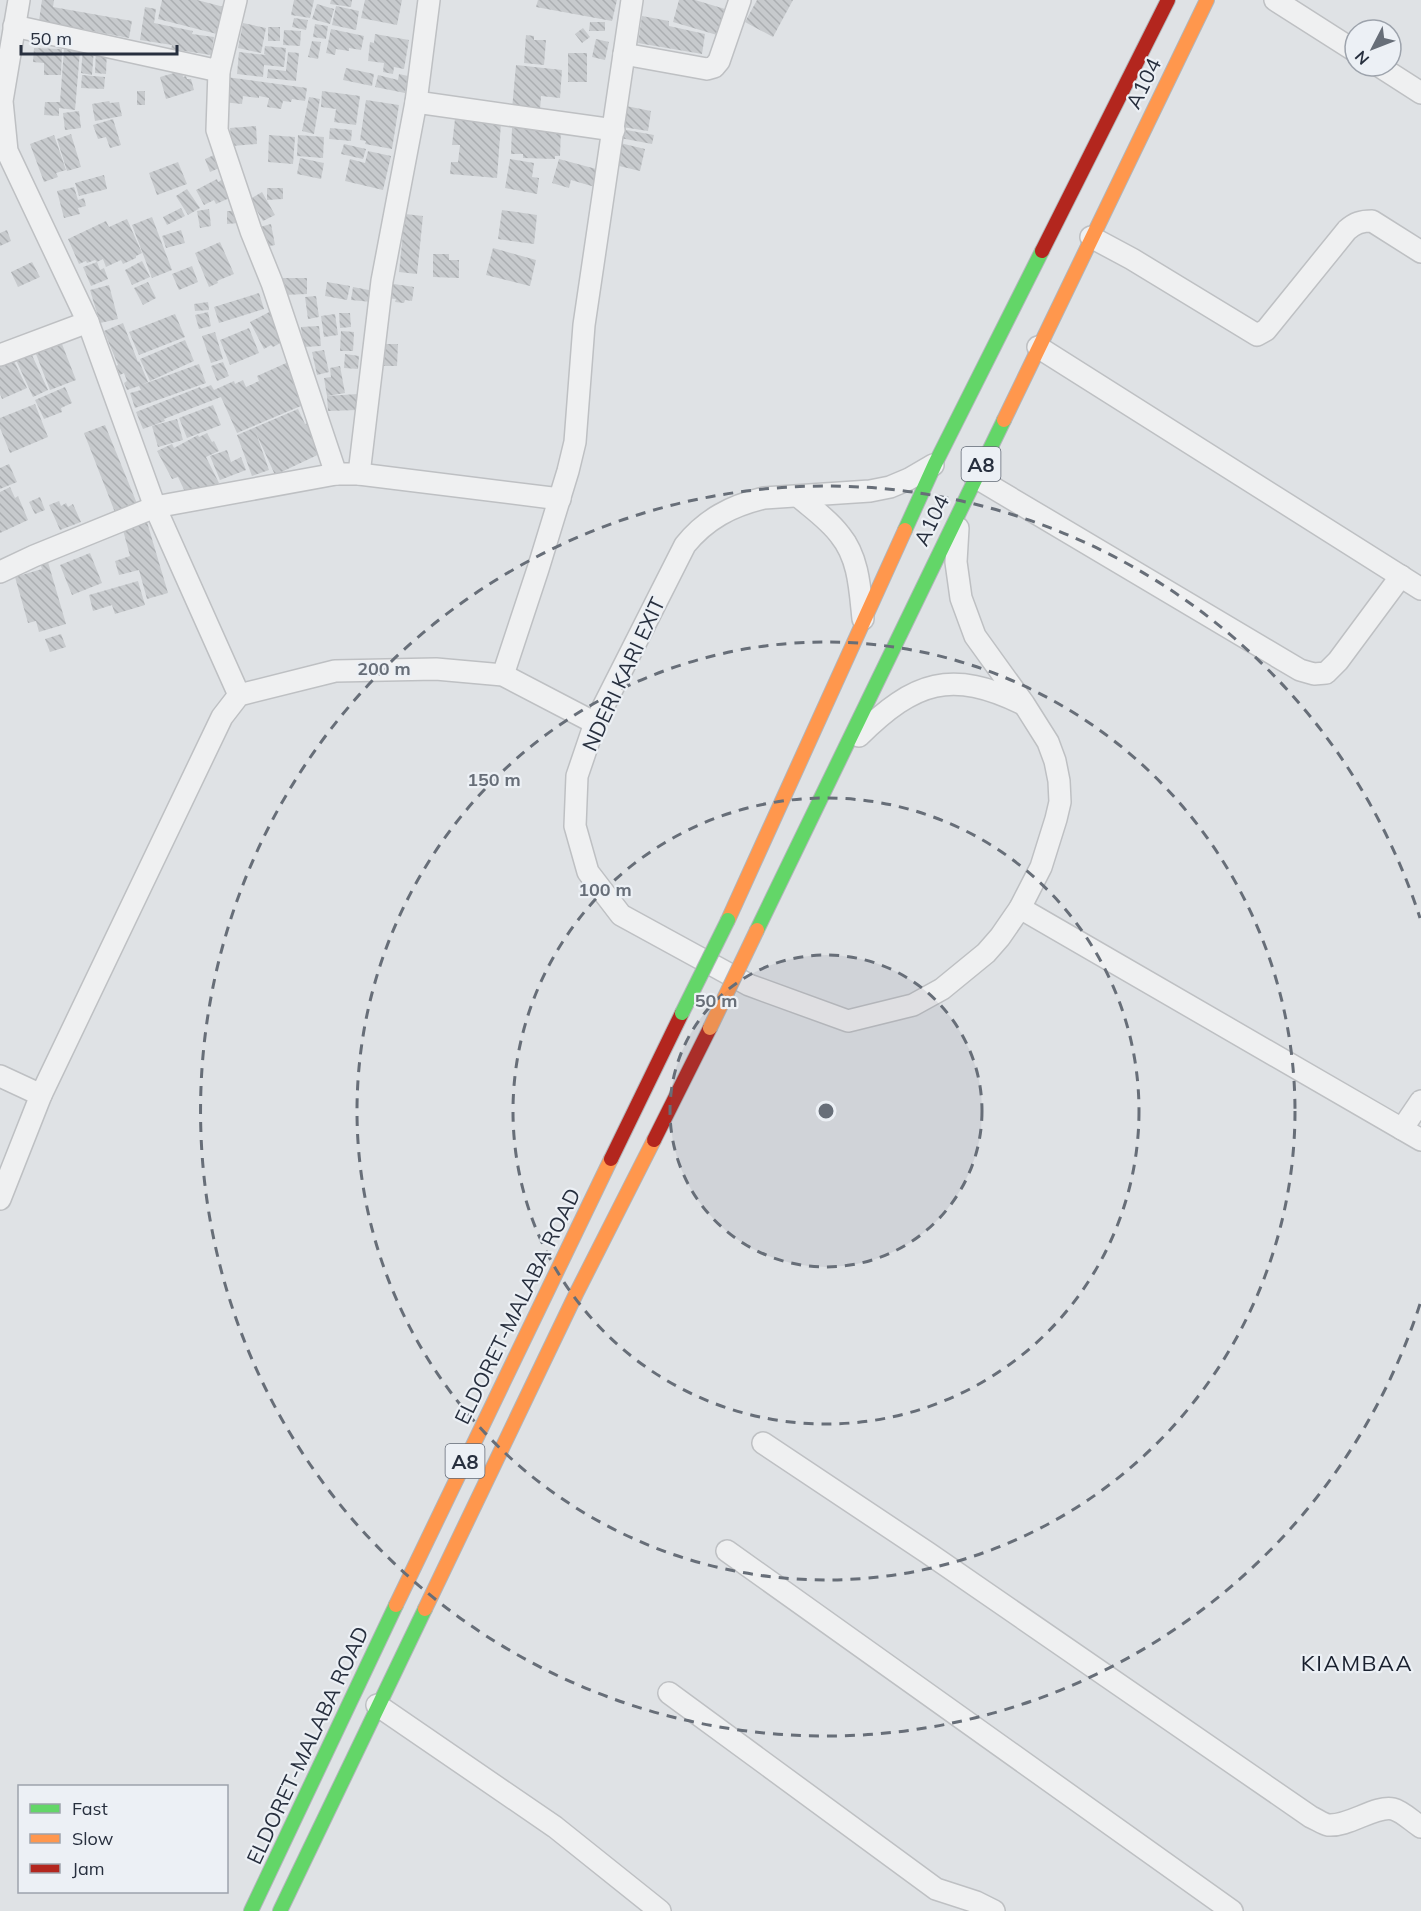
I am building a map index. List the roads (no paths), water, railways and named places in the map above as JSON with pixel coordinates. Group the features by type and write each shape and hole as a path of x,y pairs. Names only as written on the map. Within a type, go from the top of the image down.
{"highway":[{"name":"A8","path":"864,622 934,464 1168,0"},
{"name":"A104","path":"377,1705 576,1294 710,1028 1207,0"},
{"name":"ELDORET-MALABA ROAD","path":"251,1911 433,1528 728,920 864,622"},
{"name":"A8","path":"280,1911 377,1705"}],"street":[{"path":"19,0 8,39 2,101 3,152 88,322 155,507 239,695"},
{"path":"236,0 219,71 217,130 251,231 272,283 336,474"},
{"path":"359,474 382,281 416,102 429,0"},
{"path":"503,675 560,499 575,442 584,325 632,0"},
{"path":"624,54 707,69 714,67 719,61 740,0"},
{"path":"1275,0 1343,43"},
{"path":"8,39 219,71"},
{"path":"1398,78 1421,93"},
{"path":"416,102 614,130"},
{"path":"1092,237 1257,334 1266,330 1354,223 1372,221 1421,252"},
{"path":"0,355 88,322"},
{"path":"1038,347 1421,589"},
{"name":"NDERI KARI EXIT","path":"934,464 909,479 870,492 764,498 737,506 714,518 695,534 685,545 670,573 595,723 577,776 575,826 588,872 621,915 749,985 848,1021 913,1005 942,989 986,953 1020,908"},
{"path":"0,572 155,507 336,474 359,474 560,499"},
{"path":"975,477 1300,670 1314,674 1326,673 1338,661 1401,576"},
{"path":"799,497 841,536 849,549 857,572 864,622"},
{"path":"959,510 956,562 961,598 975,636 1024,704 1047,742 1055,761 1059,781 1060,802 1052,837 1041,867 1020,908 1421,1140"},
{"path":"0,1199 41,1095 222,717 239,695 335,671 436,669 503,675 595,723"},
{"path":"842,753 878,718 899,701 920,689 960,684 982,687 1024,704"},
{"path":"0,1076 41,1095"},
{"path":"1402,1130 1421,1101"},
{"path":"764,1443 1311,1817 1327,1825 1367,1816 1381,1809 1394,1809 1421,1827"},
{"path":"727,1551 1232,1911"},
{"path":"669,1693 936,1889 976,1902 994,1911"},
{"path":"377,1705 555,1827 660,1911"}],"district":[{"name":"KIAMBAA","path":"1357,1663"}]}
